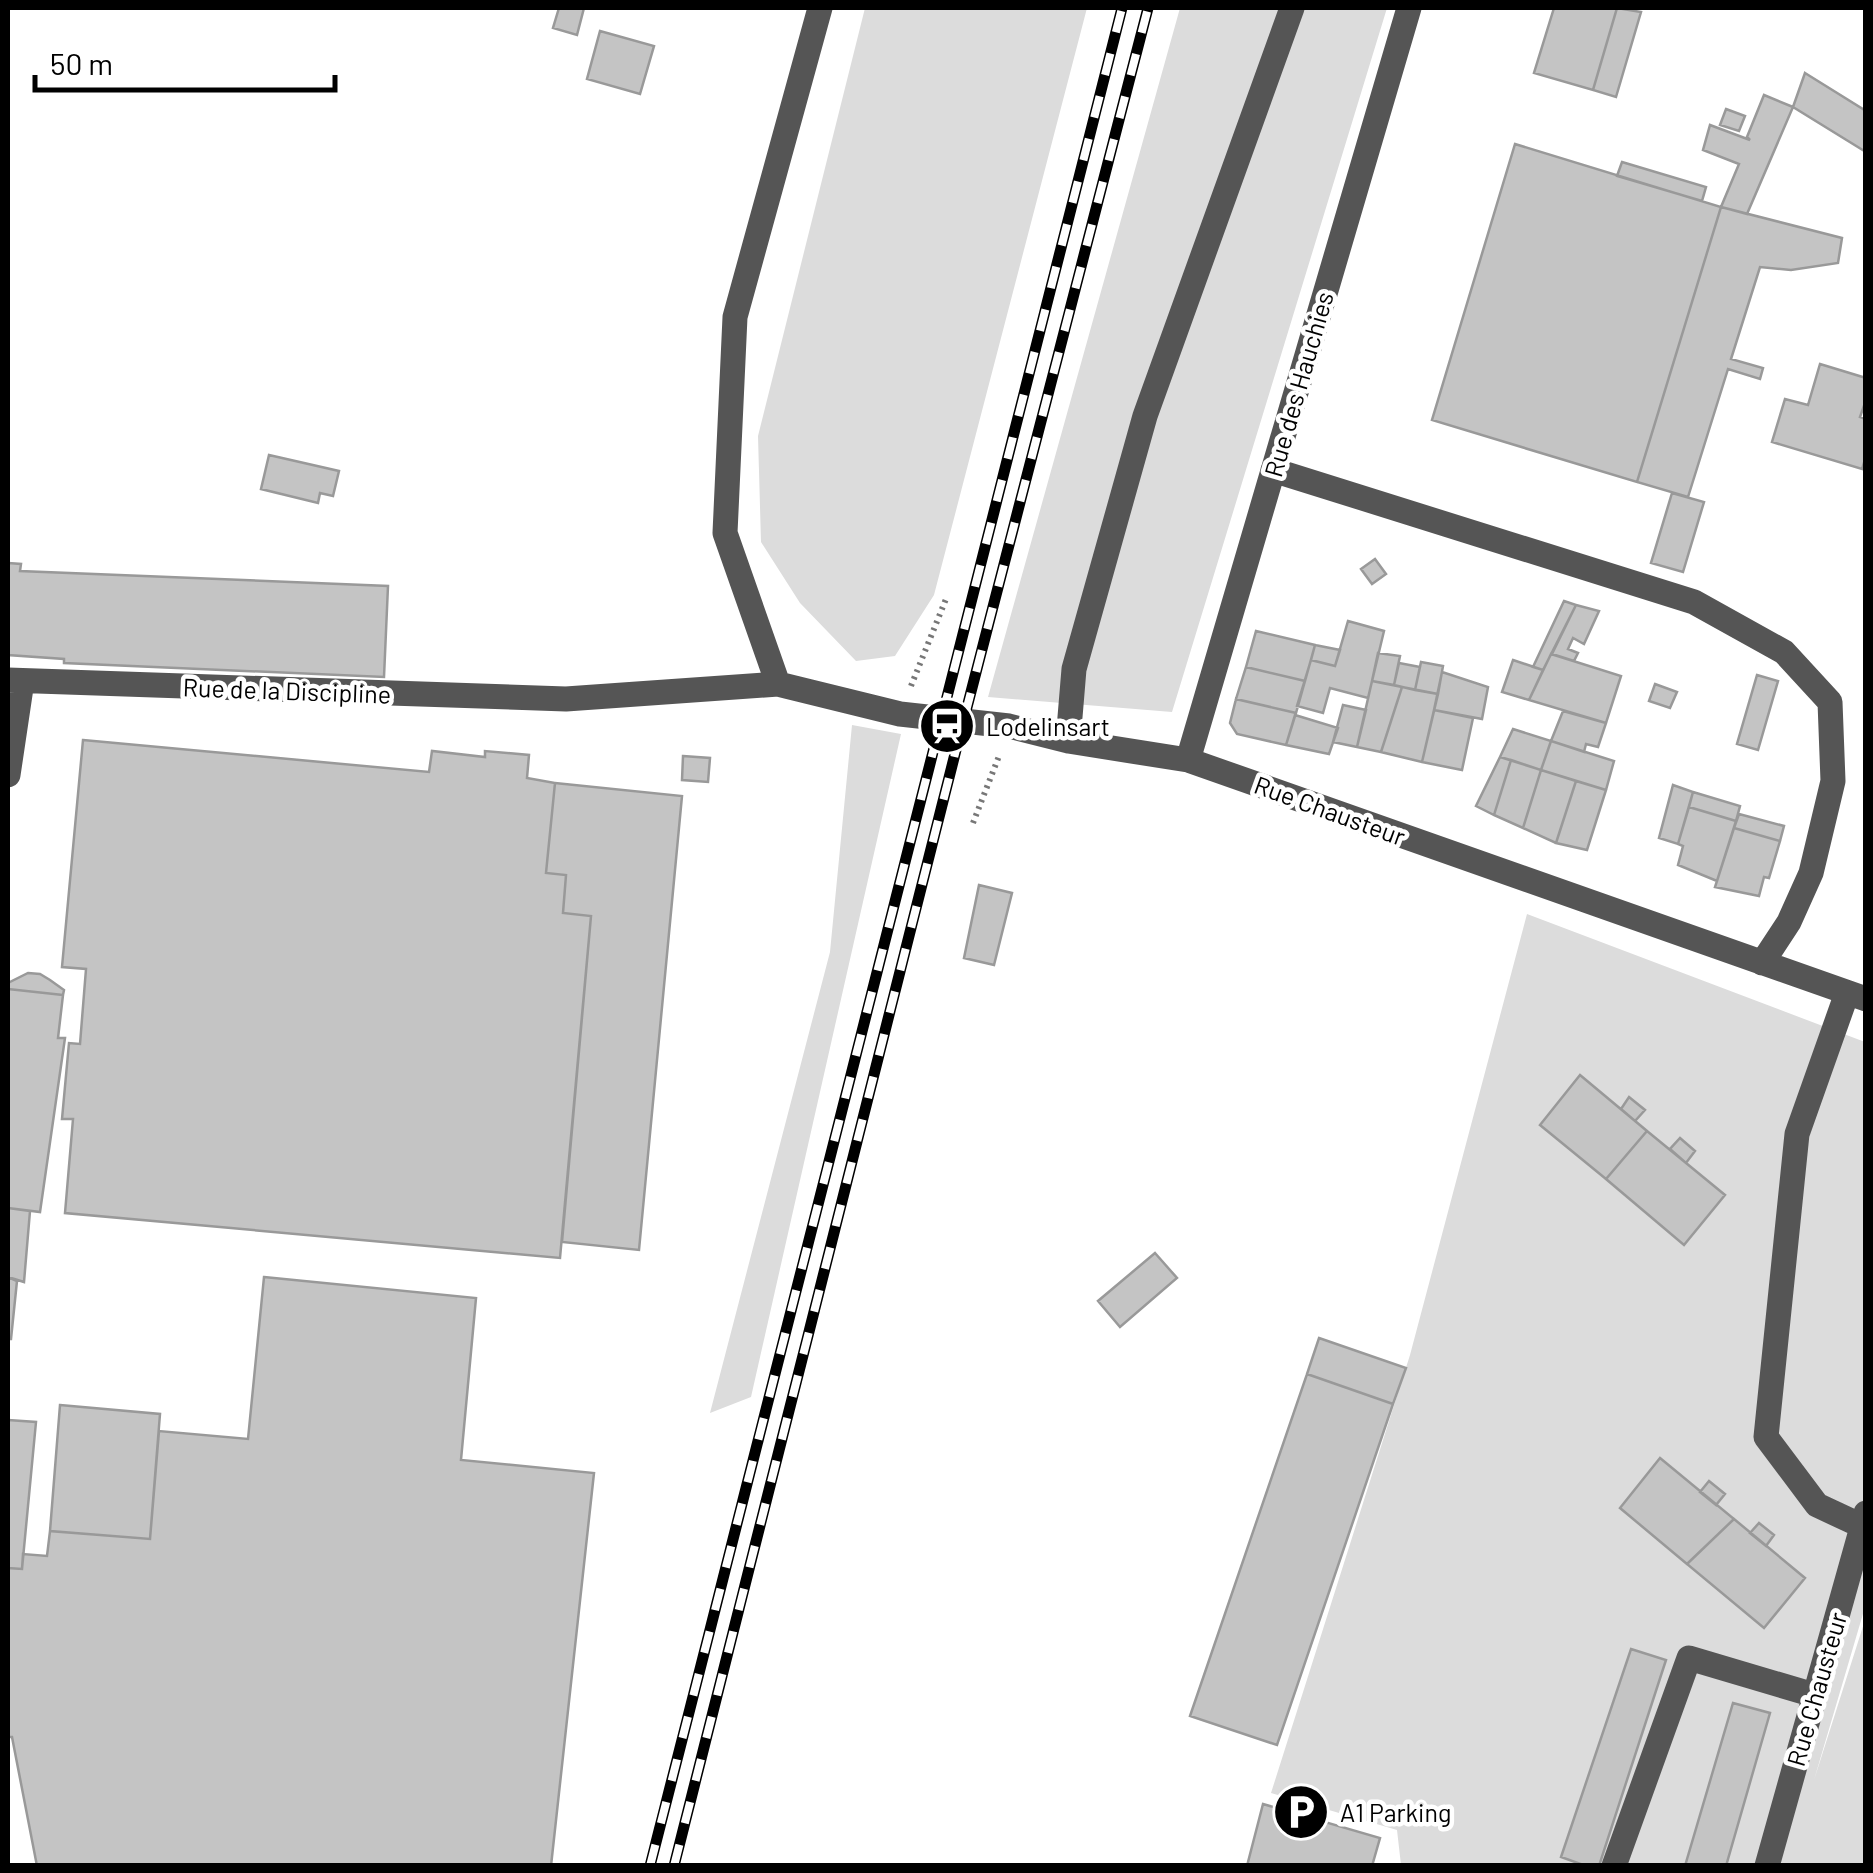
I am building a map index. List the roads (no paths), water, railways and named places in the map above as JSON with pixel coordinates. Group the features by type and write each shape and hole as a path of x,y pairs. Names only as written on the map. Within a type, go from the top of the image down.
{"street":[{"path":"778,684 725,533 735,318 820,8"},
{"path":"1068,741 1074,669 1144,416 1292,8"},
{"name":"Rue des Hauchies","path":"1188,760 1408,8"},
{"path":"1273,470 1694,602 1784,652 1830,702 1833,781 1811,873 1789,922 1762,963"},
{"path":"8,776 15,680"},
{"name":"Rue de la Discipline","path":"15,680 566,699 778,684"},
{"name":"Rue Chausteur","path":"778,684 900,714 1008,726 1068,741 1188,760 1856,996"},
{"path":"1856,996 1797,1134 1766,1437 1818,1505 1864,1520"},
{"name":"Rue Chausteur","path":"1767,1866 1864,1520"},
{"path":"1614,1866 1689,1658 1814,1695"}],"railway":[{"path":"650,1866 1122,8"},
{"path":"674,1866 1148,8"}],"place":[{"name":"Lodelinsart","path":"947,726"},
{"name":"A1 Parking","path":"1301,1812"}]}
